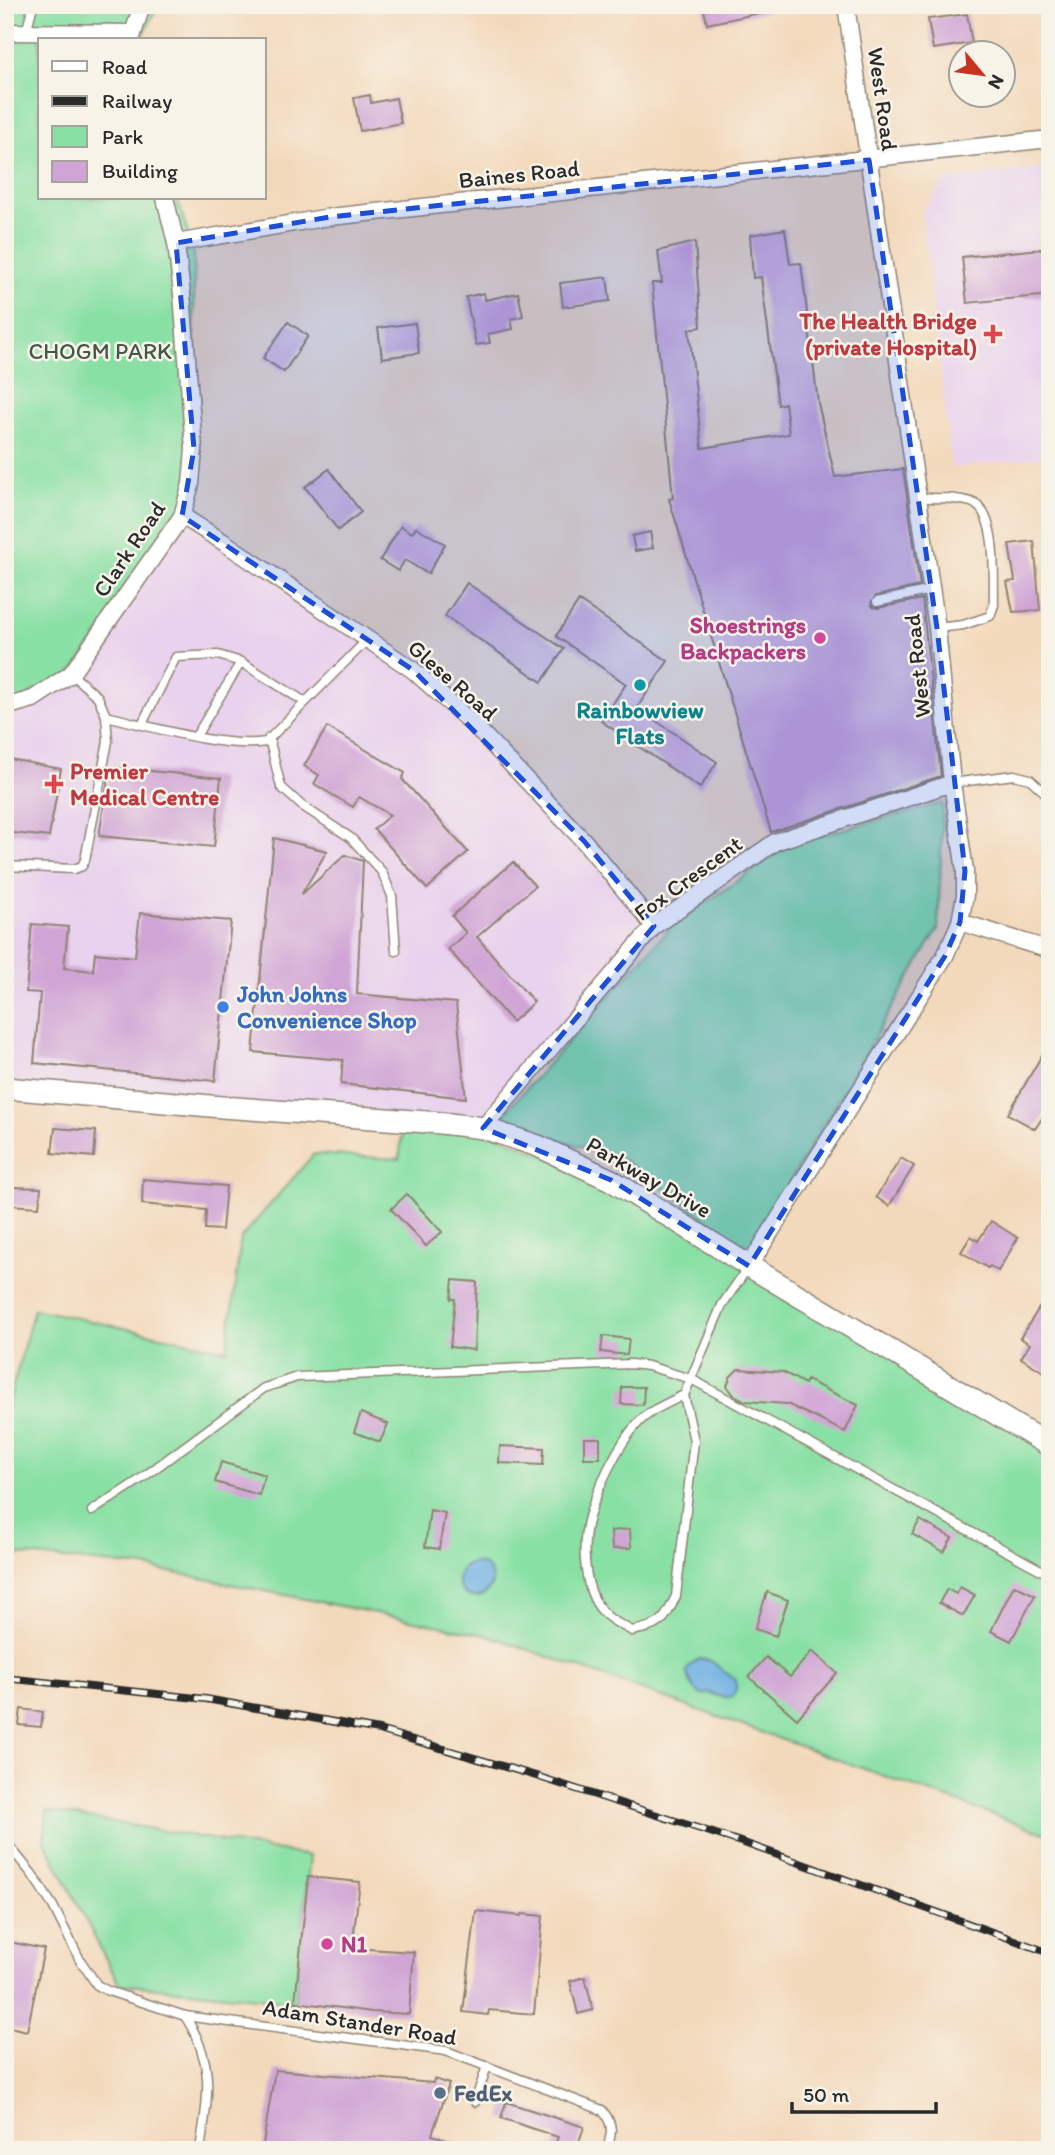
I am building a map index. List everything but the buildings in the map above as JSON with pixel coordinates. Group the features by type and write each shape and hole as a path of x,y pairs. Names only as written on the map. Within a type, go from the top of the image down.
{"street":[{"path":"5,32 132,37 142,5"},
{"name":"West Road","path":"749,1266 945,956 960,922 965,895 965,871 952,783 937,628 846,5"},
{"name":"Baines Road","path":"176,243 330,217 1050,139"},
{"name":"Clark Road","path":"5,707 33,699 71,674 182,516 191,484 194,449 176,243 165,200"},
{"name":"Glese Road","path":"182,516 413,670 474,725 584,841 654,926"},
{"name":"Fox Crescent","path":"483,1128 654,926 775,842 952,783"},
{"path":"960,922 1050,950"},
{"name":"Parkway Drive","path":"5,1088 390,1118 483,1128 538,1146 611,1180 1050,1446"}],"lane":[{"path":"26,34 33,5"},
{"path":"916,498 974,502 984,510 991,528 994,605 990,616 964,625 937,628"},
{"path":"877,602 931,590"},
{"path":"106,716 250,745 265,742 368,640"},
{"path":"142,724 176,657 218,655 241,663 305,702"},
{"path":"196,736 241,663"},
{"path":"5,866 74,869 82,866 85,860 108,741 106,716 98,697 71,674"},
{"path":"270,738 281,787 301,805 351,838 382,872 392,896 396,951"},
{"path":"952,783 1014,775 1030,779 1050,797"},
{"path":"684,1395 650,1412 632,1430 609,1469 588,1518 585,1551 590,1589 605,1615 632,1631 653,1626 666,1618 676,1596 694,1441 684,1395 722,1305 749,1266"},
{"path":"92,1511 138,1481 264,1388 297,1377 631,1364 648,1366 691,1379 1050,1575"},
{"name":"Adam Stander Road","path":"5,1841 32,1874 53,1906 80,1960 97,1985 185,2016 446,2050 602,2110 609,2118 612,2129 607,2150"},
{"path":"185,2016 198,2037 207,2070 200,2150"},
{"path":"475,2102 487,2066"}],"highlighted area":[{"path":"869,160 937,628 965,871 960,922 945,956 749,1266 611,1180 483,1128 654,926 584,841 413,670 182,516 194,449 176,243 330,217"}],"shaded area":[{"name":"The Health Bridge (private Hospital)","path":"1050,167 1050,456 952,468 922,212 945,180"},
{"path":"182,516 413,670 654,926 483,1128 5,1088 5,707"}],"green space":[{"name":"CHOGM PARK","path":"5,5 158,5 142,38 38,38 38,200 178,200 194,253 194,449 182,516 71,674 5,707"},
{"path":"943,803 938,929 750,1250 618,1157 496,1122 672,926 794,842"},
{"path":"403,1128 488,1131 621,1189 1050,1448 1050,1835 490,1636 145,1567 5,1553 5,1416 34,1309 227,1350 241,1238 314,1154 399,1159"},
{"path":"47,1811 310,1856 295,2002 119,1984 44,1840"}],"water":[{"path":"475,1563 487,1568 492,1580 487,1592 475,1597 463,1592 458,1580 463,1568"},
{"path":"699,1659 714,1663 736,1680 733,1696 725,1698 710,1693 701,1695 693,1687 686,1672"}],"railway":[{"path":"5,1678 206,1699 379,1730 536,1776 744,1843 1050,1953"}],"place":[{"name":"The Health Bridge (private Hospital)","path":"993,334"},
{"name":"Shoestrings Backpackers","path":"820,638"},
{"name":"Rainbowview Flats","path":"640,685"},
{"name":"Premier Medical Centre","path":"54,784"},
{"name":"John Johns Convenience Shop","path":"223,1007"},
{"name":"N1","path":"327,1944"},
{"name":"FedEx","path":"440,2093"}]}
